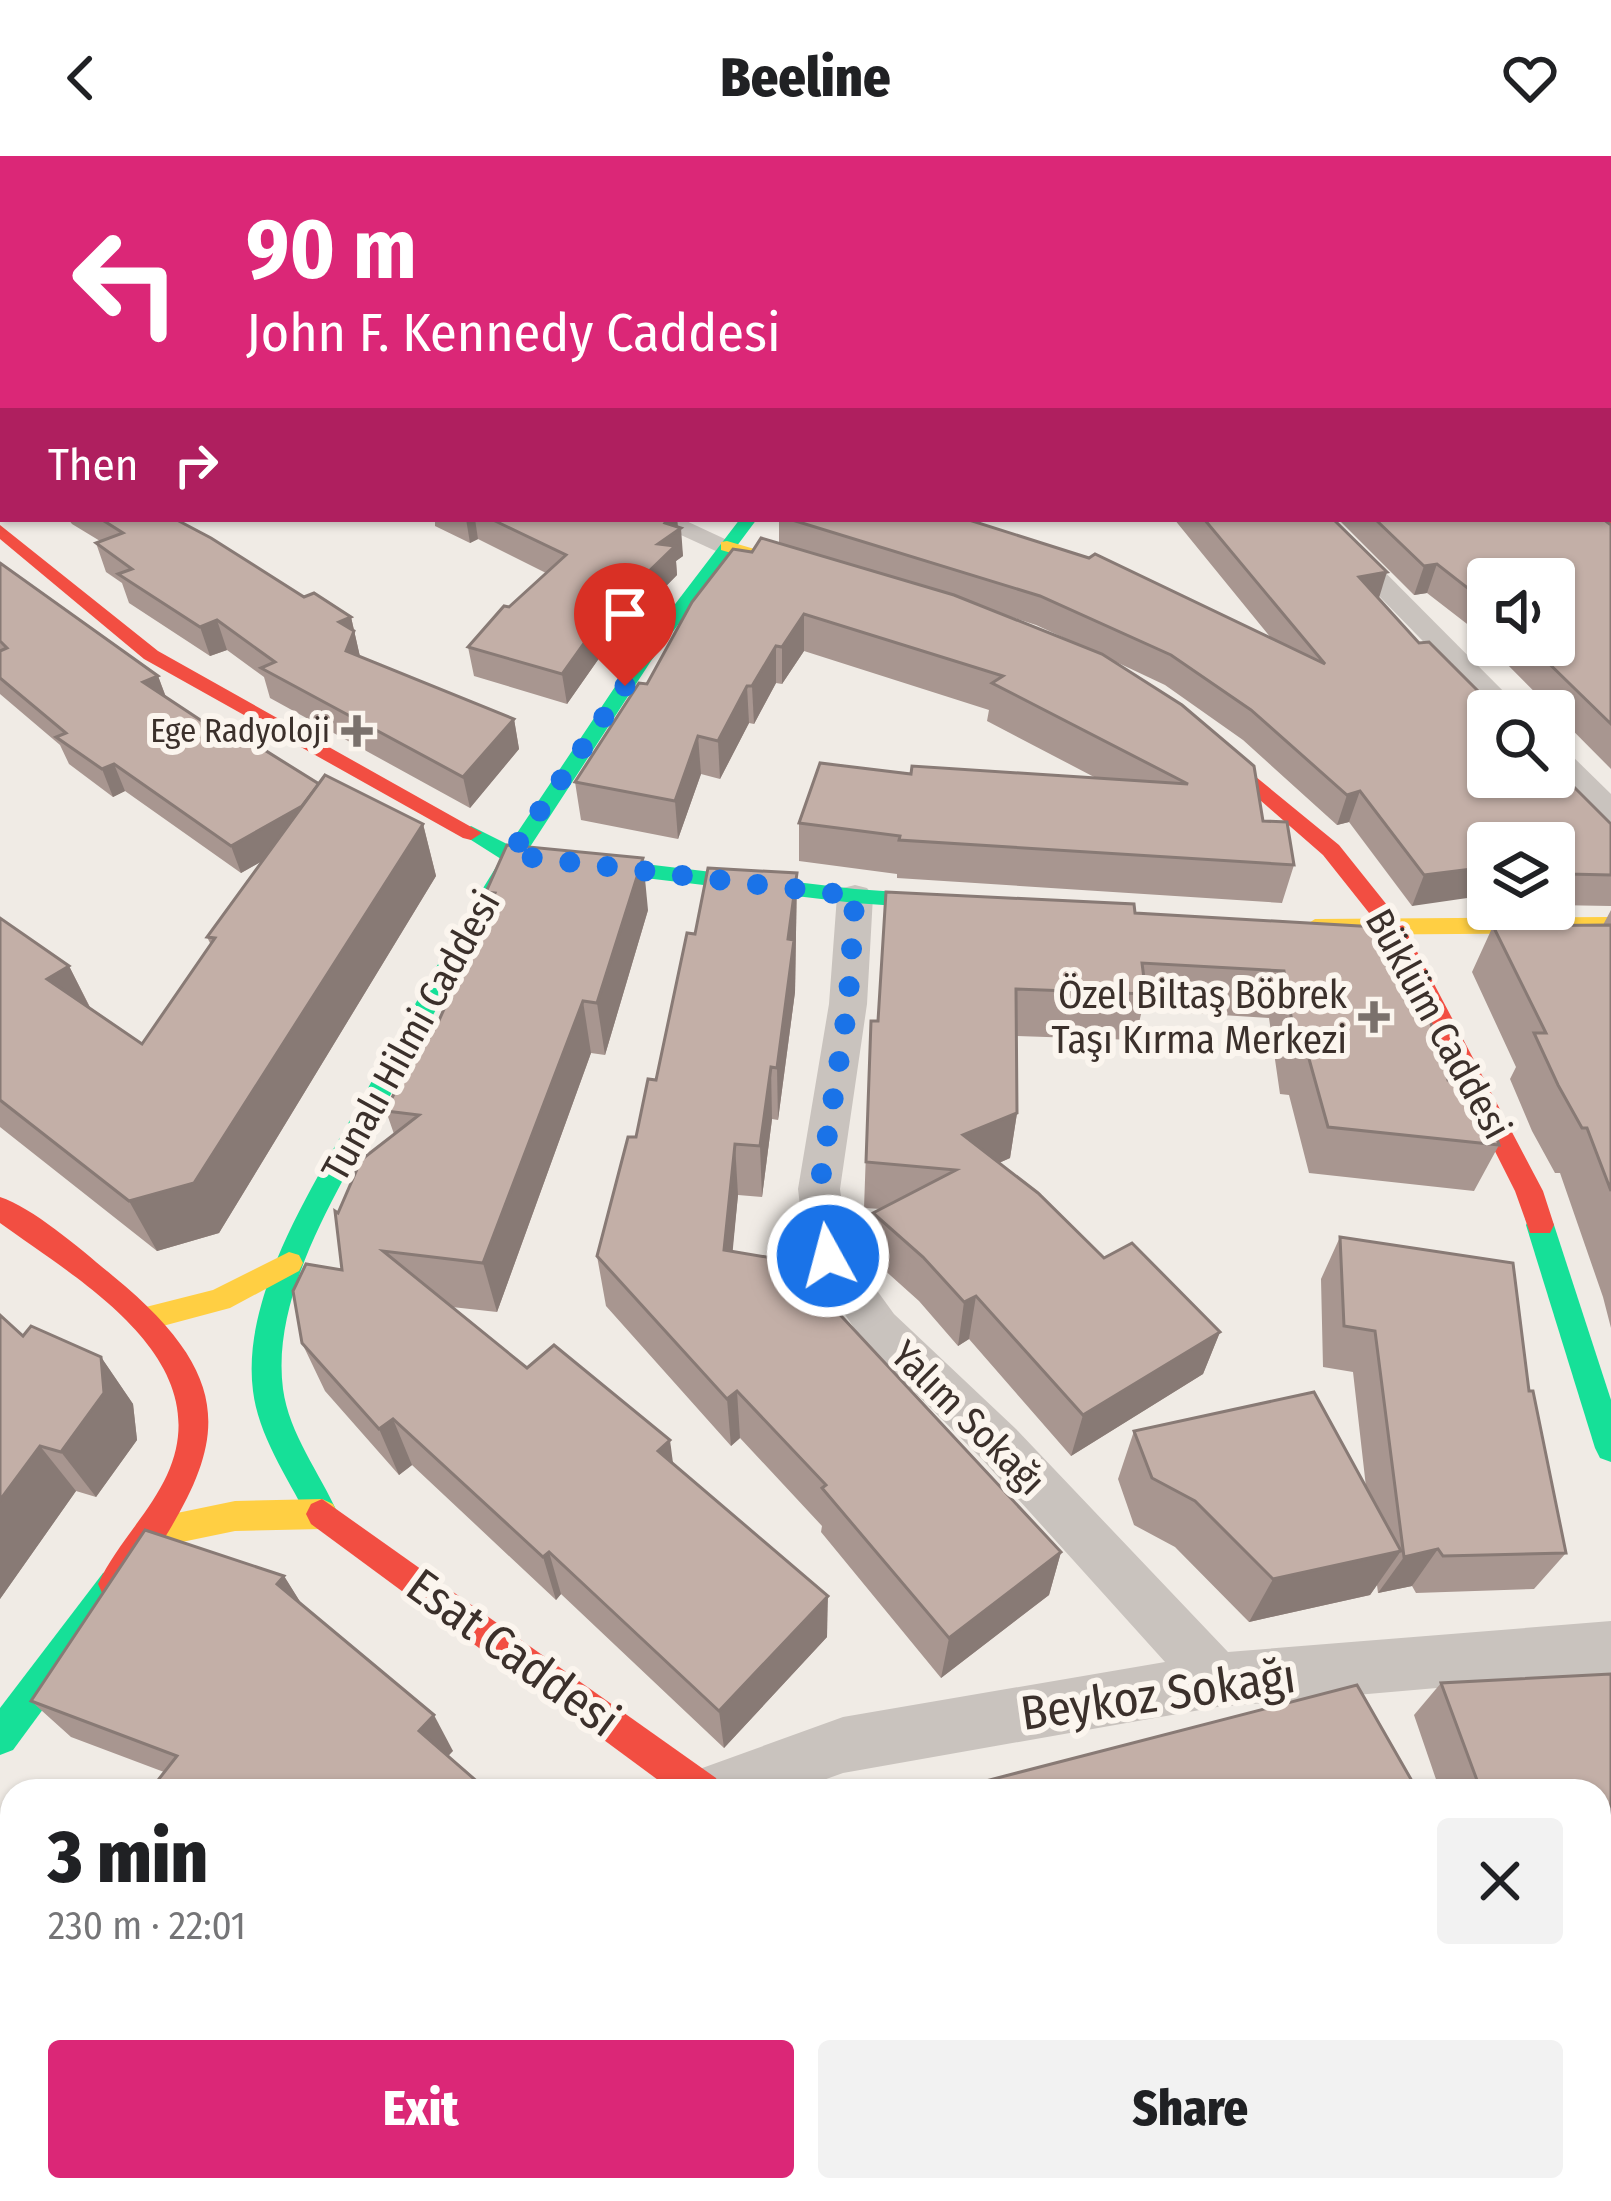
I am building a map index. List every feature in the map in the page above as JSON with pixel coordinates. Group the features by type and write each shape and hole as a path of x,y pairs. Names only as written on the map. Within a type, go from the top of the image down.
{"main road":[{"name":"Tunalı Hilmi Caddesi","path":"289,1263 510,855 674,614 747,522"},
{"path":"0,530 151,655 510,855 855,896 992,906"},
{"path":"727,546 858,585"},
{"name":"Büklüm Caddesi","path":"1172,717 1331,850 1395,930 1529,1190 1611,1448"},
{"path":"1288,926 1395,930 1611,925"},
{"path":"0,1208 144,1319 190,1385 196,1412 195,1436 148,1534 0,1737"},
{"path":"144,1319 220,1302 261,1283 289,1263"},
{"path":"148,1534 235,1516 322,1514 273,1410 266,1376 289,1263"},
{"name":"Esat Caddesi","path":"322,1514 686,1779"}],"street":[{"path":"667,522 727,546"},
{"path":"1320,522 1487,690"},
{"path":"1575,777 1611,812"},
{"name":"Yalım Sokağı","path":"855,896 848,1004 819,1189 828,1256 878,1327 999,1444 1216,1680"},
{"name":"Beykoz Sokağı","path":"748,1779 843,1745 1216,1680 1611,1647"}],"building":[{"path":"106,522 181,522 304,597 314,593 351,617 339,622 354,631 346,651 514,719 463,777 261,668 275,662 217,620 200,627 118,574 132,569 96,543 123,533"},
{"path":"497,522 666,522 681,528 658,544 675,546 605,614 562,674 468,647 504,606 509,607 566,555"},
{"path":"799,522 975,522 1089,558 1095,554 1325,664 1207,522 1336,522 1387,572 1359,577 1419,643 1429,642 1477,690 1467,690 1467,798 1575,798 1575,788 1611,824 1611,875 1575,874 1575,822 1467,822 1467,870 1424,875 1360,791 1347,795 1251,710 1171,655 1040,596"},
{"path":"1378,522 1611,525 1611,724 1552,666 1575,666 1575,558 1467,558 1467,588 1437,564 1424,566"},
{"path":"761,538 954,595 1102,654 1182,705 1254,766 1263,821 1287,822 1294,865 899,840 900,836 799,823 820,763 911,774 912,766 1188,784 992,683 1003,676 804,614 782,647 776,646 752,686 747,686 718,741 698,736 675,801 575,782 639,683 647,684 692,602 733,549 752,552"},
{"path":"0,563 158,676 143,682 214,729 223,724 319,784 302,806 231,846 114,764 102,769 56,737 66,733 0,678 0,651 7,648 0,641"},
{"path":"325,775 423,824 194,1183 129,1201 0,1100 0,918 69,966 47,979 142,1044 215,938 207,937"},
{"path":"507,845 643,858 597,1003 583,1001 483,1263 383,1251 527,1368 554,1345 670,1440 658,1451 828,1596 719,1711 549,1552 543,1557 393,1419 379,1429 302,1343 293,1291 306,1264 342,1270 335,1211 338,1213 361,1160 419,1115 386,1111 426,1024 437,1025 495,893 486,892"},
{"path":"708,868 797,873 788,939 794,940 777,1068 771,1067 760,1146 735,1144 724,1250 790,1261 1061,1552 949,1638 822,1488 826,1485 737,1391 727,1399 597,1256 628,1137 636,1137 648,1079 656,1080 687,933 695,934"},
{"path":"886,892 1134,904 1135,913 1393,928 1412,997 1423,997 1448,1080 1479,1082 1499,1145 1328,1127 1306,1048 1296,1048 1284,971 1142,963 1146,994 1016,989 1017,1113 963,1135 1038,1193 1104,1258 1132,1243 1220,1332 1083,1415 976,1296 964,1302 873,1213 956,1170 866,1162 871,1021 878,1021"},
{"path":"1575,925 1611,925 1611,1191 1587,1128 1582,1128 1558,1085 1534,1033 1546,1033 1495,930 1575,930"},
{"path":"1340,1237 1513,1263 1529,1391 1533,1391 1566,1553 1443,1556 1438,1549 1404,1557 1375,1331 1344,1326"},
{"path":"0,1315 23,1336 31,1326 101,1357 104,1393 61,1452 40,1446 0,1500"},
{"path":"1314,1392 1401,1551 1273,1579 1195,1501 1152,1478 1134,1431"},
{"path":"145,1530 284,1576 277,1584 434,1715 419,1731 474,1779 159,1779 177,1756 31,1701"},
{"path":"1611,1674 1611,1779 1477,1779 1441,1683"},
{"path":"1357,1685 1411,1779 993,1779"}],"traffic: fast":[{"path":"322,1514 278,1427 268,1390 271,1335 290,1265 339,1165 502,875 644,658 747,522"},
{"path":"471,833 510,855 855,896 968,904"},
{"path":"1540,1225 1611,1448"},
{"path":"0,1737 115,1584"}],"traffic: slow":[{"path":"727,546 821,574"},
{"path":"1315,927 1611,925"},
{"path":"144,1319 220,1300 289,1263"},
{"path":"148,1534 235,1516 322,1514"}],"traffic: jam":[{"path":"0,530 151,655 471,833"},
{"path":"1195,733 1331,850 1395,930 1529,1191 1540,1225"},
{"path":"0,1208 125,1302 178,1363 193,1396 196,1429 185,1470 115,1584"},
{"path":"322,1514 686,1779"}],"place":[{"name":"Ege Radyoloji","path":"357,731"},
{"name":"Özel Biltaş Böbrek Taşı Kırma Merkezi","path":"1374,1017"}],"route":[{"path":"625,686 510,855 855,896 848,1004 819,1189 828,1256"}]}
